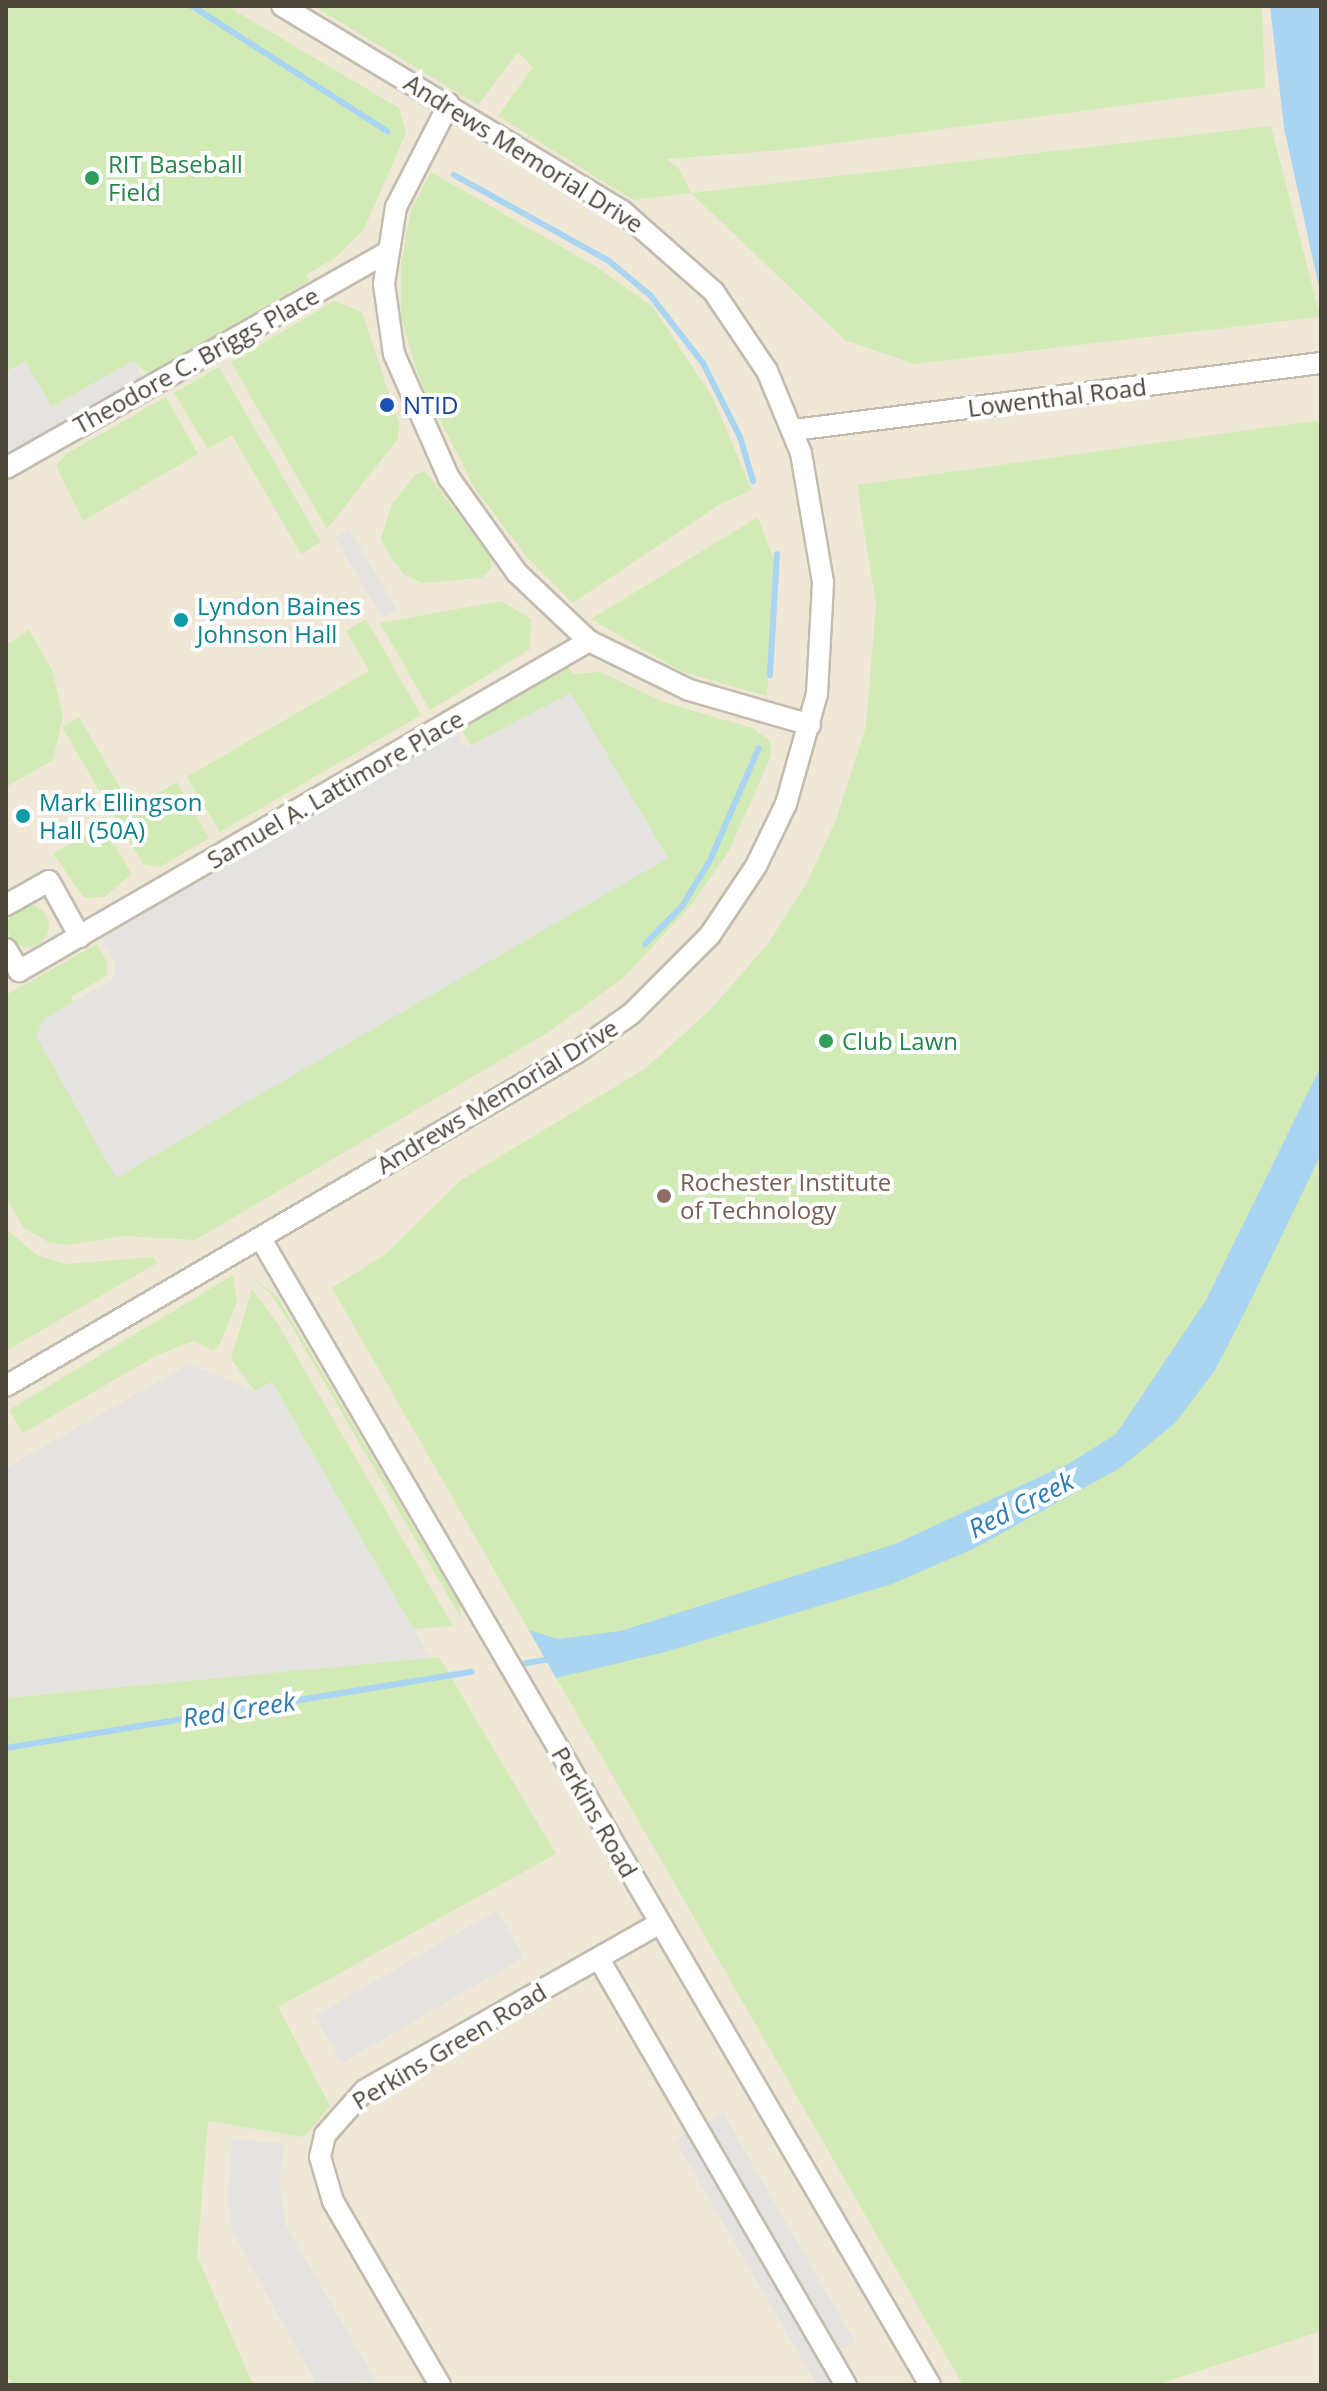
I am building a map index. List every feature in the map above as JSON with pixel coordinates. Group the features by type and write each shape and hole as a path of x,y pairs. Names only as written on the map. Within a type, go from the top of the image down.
{"street":[{"name":"Andrews Memorial Drive","path":"6,1386 576,1053 655,993 710,935 756,866 786,804 810,725 824,642 823,582 815,518 794,430 752,345 692,269 622,211 282,6"},
{"path":"449,104 396,207 386,253 385,315 394,354 428,439 493,545 537,595 589,641 663,680 810,725"},
{"name":"Theodore C. Briggs Place","path":"6,468 386,253"},
{"name":"Lowenthal Road","path":"794,430 1321,363"},
{"name":"Samuel A. Lattimore Place","path":"6,949 19,971 589,641"},
{"path":"6,905 49,881 80,937"},
{"name":"Perkins Road","path":"261,1239 930,2385"},
{"name":"Perkins Green Road","path":"440,2385 333,2201 320,2157 325,2135 365,2090 660,1923"},
{"path":"599,1959 846,2385"}],"shaded area":[{"name":"Rochester Institute of Technology","path":"6,6 1321,6 1321,2385 6,2385"},
{"path":"25,361 52,407 133,361 153,395 6,481 6,372"},
{"path":"349,529 397,609 382,618 335,537"},
{"path":"571,693 668,858 116,1178 36,1036 44,1019 114,978 116,965 101,937 459,731 459,742 468,747"},
{"path":"189,1364 255,1391 272,1382 430,1658 6,1698 6,1468"},
{"path":"497,1910 524,1957 342,2063 315,2016"},
{"path":"723,2113 855,2342 840,2350 860,2385 817,2385 675,2140"},
{"path":"232,2139 285,2143 279,2181 286,2226 376,2381 317,2385 232,2231 228,2198"}],"green space":[{"path":"6,6 227,6 399,108 406,133 364,229 336,257 306,275 309,281 148,374 133,361 51,407 25,361 6,372"},
{"path":"314,6 1262,6 1265,87 783,150 666,159 680,170 691,193 633,200 498,116 533,67 518,52 478,105"},
{"path":"1271,126 1320,317 914,364 845,340 691,193"},
{"path":"431,172 595,266 653,307 713,398 752,490 720,504 573,603 526,556 474,487 420,380 401,318 401,265 411,210"},
{"path":"334,301 362,312 399,424 398,439 327,529 231,362"},
{"path":"219,367 321,542 301,554 232,435 208,449 174,393"},
{"path":"166,397 198,454 83,521 56,466 66,454"},
{"path":"1321,420 1321,2331 1156,2385 963,2385 332,1288 386,1254 460,1181 646,1068 711,1009 767,945 806,884 836,820 866,726 876,605 857,485"},
{"path":"425,471 490,556 491,569 481,578 423,583 403,574 387,551 381,538 392,504 415,475"},
{"path":"758,517 775,564 767,696 680,671 591,619"},
{"path":"501,601 531,619 530,649 430,710 380,623"},
{"path":"366,619 421,715 220,832 187,777 369,671 346,631"},
{"path":"29,630 52,670 63,716 53,760 6,787 6,645"},
{"path":"568,667 572,674 601,672 663,702 752,728 771,742 771,756 729,851 691,905 623,978 547,1033 195,1240 124,1236 67,1245 50,1243 24,1228 6,1198 6,995 97,944 108,964 106,976 71,997 74,1003 37,1030 558,700 471,745 461,729"},
{"path":"79,717 132,808 177,782 209,838 160,867 143,864 62,727"},
{"path":"103,827 132,874 104,897 84,898 53,853"},
{"path":"28,905 43,911 49,926 43,941 28,947 13,941 7,926 13,911"},
{"path":"6,1229 37,1255 66,1264 153,1257 157,1263 6,1351"},
{"path":"248,1274 277,1296 460,1605 461,1618 291,1325 271,1294"},
{"path":"233,1275 237,1302 219,1346 213,1350 193,1341 157,1355 23,1433 9,1410"},
{"path":"252,1289 278,1324 453,1626 413,1629 272,1382 255,1391 231,1359"},
{"path":"439,1657 556,1854 278,2007 330,2106 304,2137 208,2121 197,2256 253,2385 13,2385 6,2374 6,1698"}],"water":[{"path":"1270,6 1321,6 1321,296 1284,128"},
{"path":"1321,1066 1321,1154 1247,1308 1215,1370 1175,1423 1120,1468 973,1549 892,1584 665,1652 556,1678 529,1630 558,1639 621,1631 895,1544 1070,1463 1116,1434 1206,1300"}],"waterway":[{"path":"192,6 387,131"},
{"path":"454,175 609,261 650,295 703,363 740,437 753,481"},
{"path":"770,675 777,554"},
{"path":"645,944 683,905 710,860 759,748"},
{"name":"Red Creek","path":"526,1663 551,1659"},
{"name":"Red Creek","path":"6,1748 472,1672"}],"place":[{"name":"RIT Baseball Field","path":"92,178"},
{"name":"NTID","path":"387,405"},
{"name":"Lyndon Baines Johnson Hall","path":"181,620"},
{"name":"Mark Ellingson Hall (50A)","path":"23,816"},
{"name":"Club Lawn","path":"826,1041"},
{"name":"Rochester Institute of Technology","path":"664,1196"}]}
